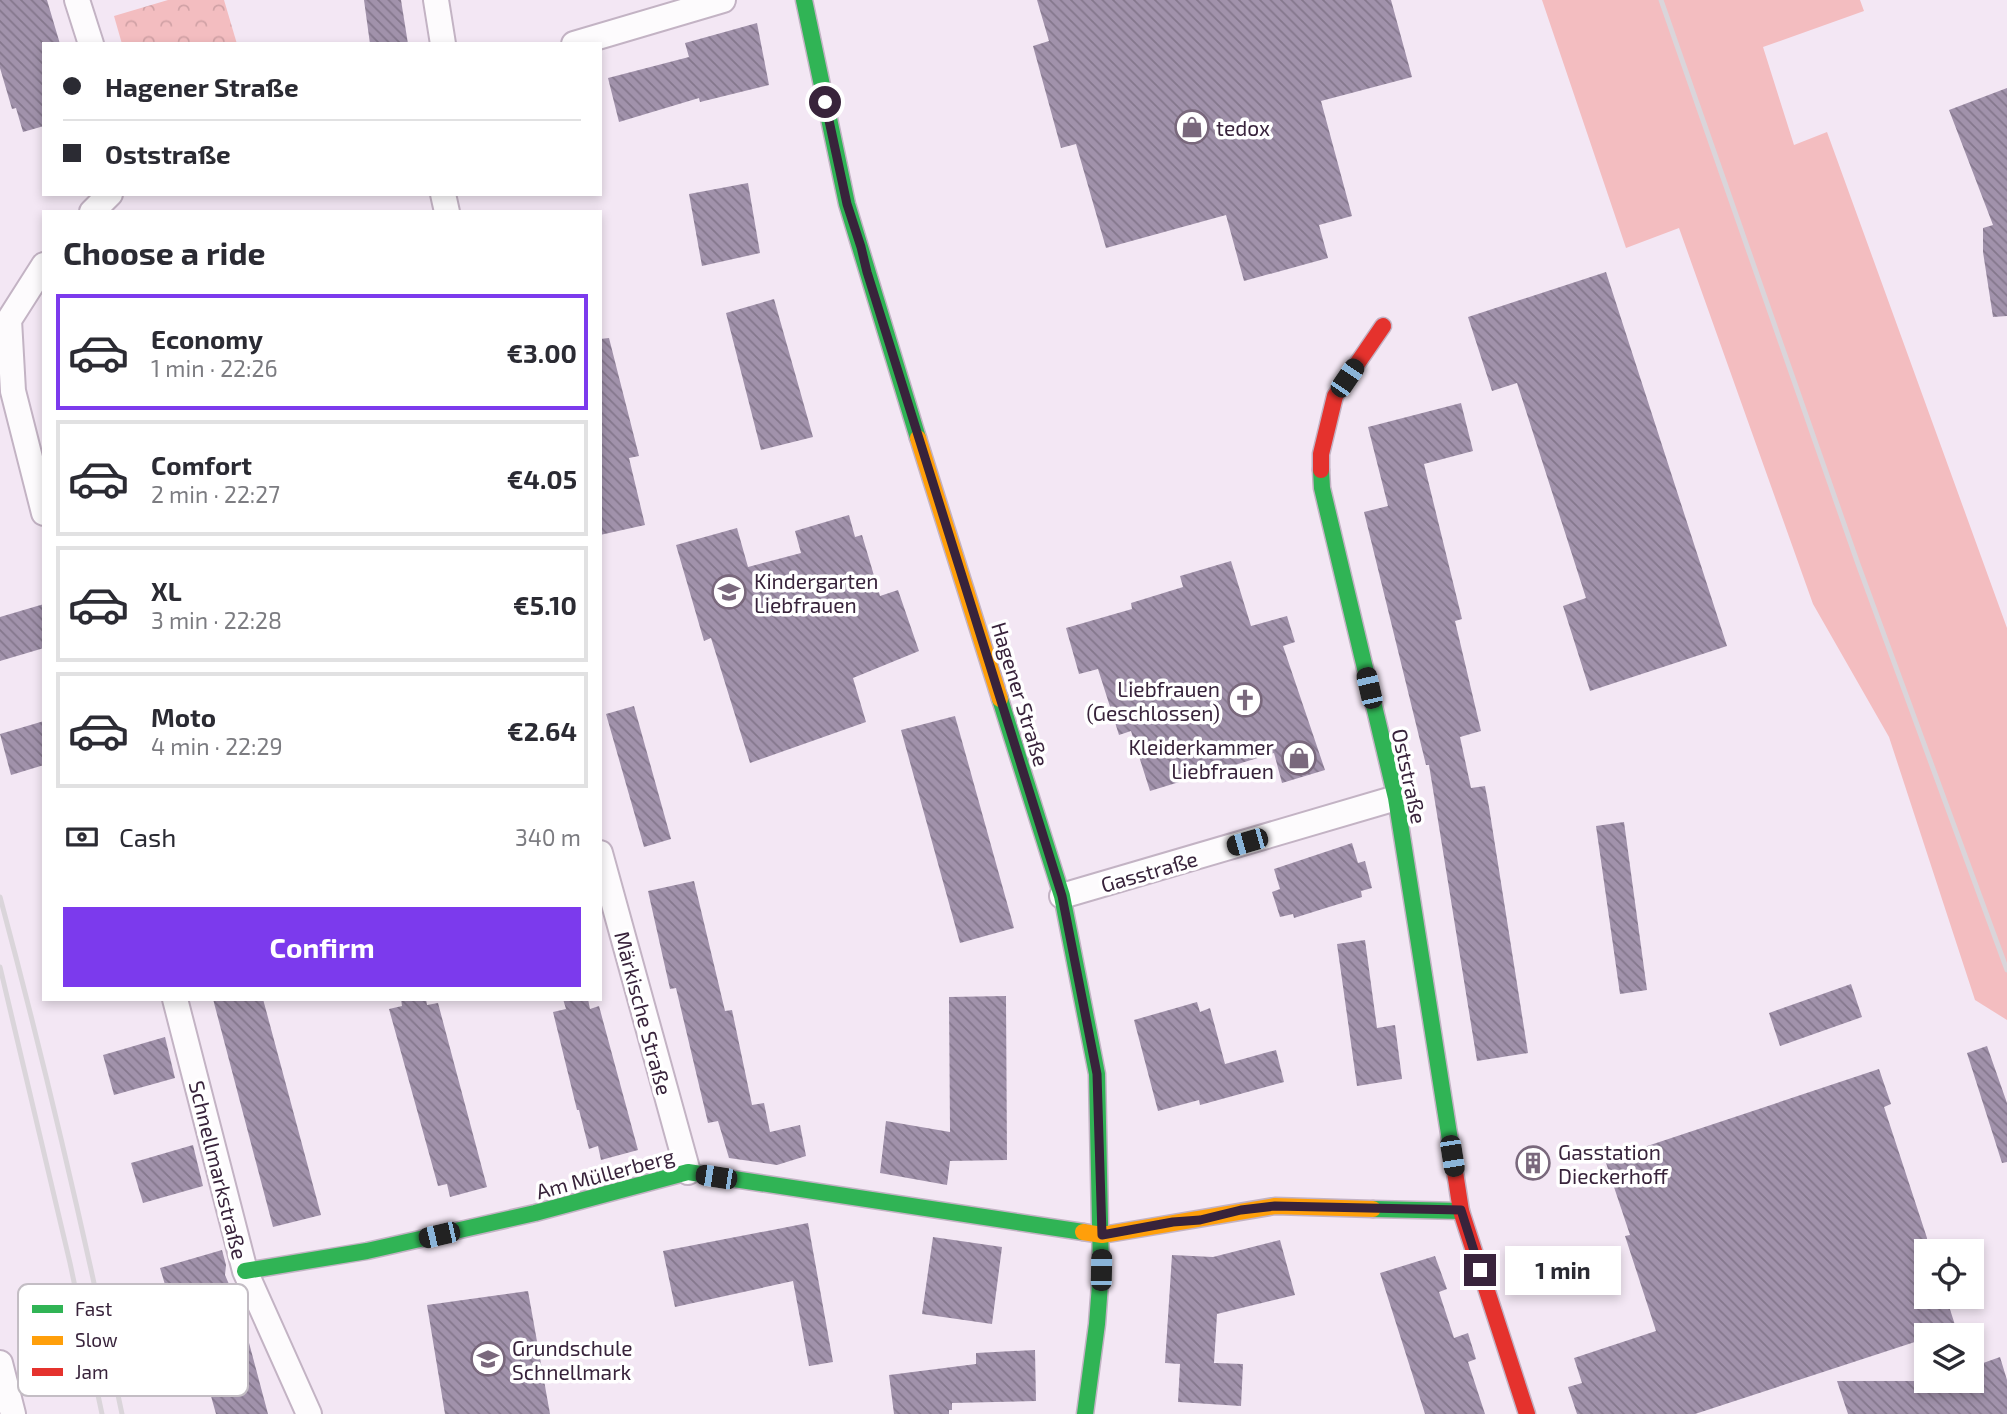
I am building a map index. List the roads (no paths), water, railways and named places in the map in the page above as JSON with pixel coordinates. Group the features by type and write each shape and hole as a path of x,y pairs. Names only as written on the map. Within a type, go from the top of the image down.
{"street":[{"path":"78,0 90,42"},
{"path":"436,0 443,42"},
{"path":"581,42 723,0"},
{"name":"Hagener Straße","path":"804,0 847,204 889,347 1062,896 1097,1074 1102,1235 1097,1324 1084,1414"},
{"path":"94,210 108,196"},
{"path":"42,268 9,320 13,391 42,505"},
{"name":"Oststraße","path":"1383,326 1335,396 1321,454 1322,488 1396,799 1461,1210 1527,1414"},
{"name":"Gasstraße","path":"1062,896 1396,799"},
{"name":"Märkische Straße","path":"602,860 688,1172"},
{"name":"Schnellmarkstraße","path":"176,1001 245,1271 309,1414"},
{"name":"Am Müllerberg","path":"245,1271 367,1251 535,1213 688,1172 1102,1235"},
{"path":"1102,1235 1275,1206 1461,1210"},
{"path":"0,1363 13,1414"}],"railway":[{"path":"1661,0 1858,564 2007,970"},
{"path":"0,897 65,1154 94,1284"},
{"path":"0,967 74,1284"},
{"path":"98,1396 102,1414"},
{"path":"118,1396 122,1414"}],"place":[{"name":"tedox","path":"1192,127"},
{"name":"Kindergarten Liebfrauen","path":"729,592"},
{"name":"Liebfrauen (Geschlossen)","path":"1245,700"},
{"name":"Kleiderkammer Liebfrauen","path":"1299,758"},
{"name":"Gasstation Dieckerhoff","path":"1533,1163"},
{"name":"Grundschule Schnellmark","path":"488,1359"}]}
